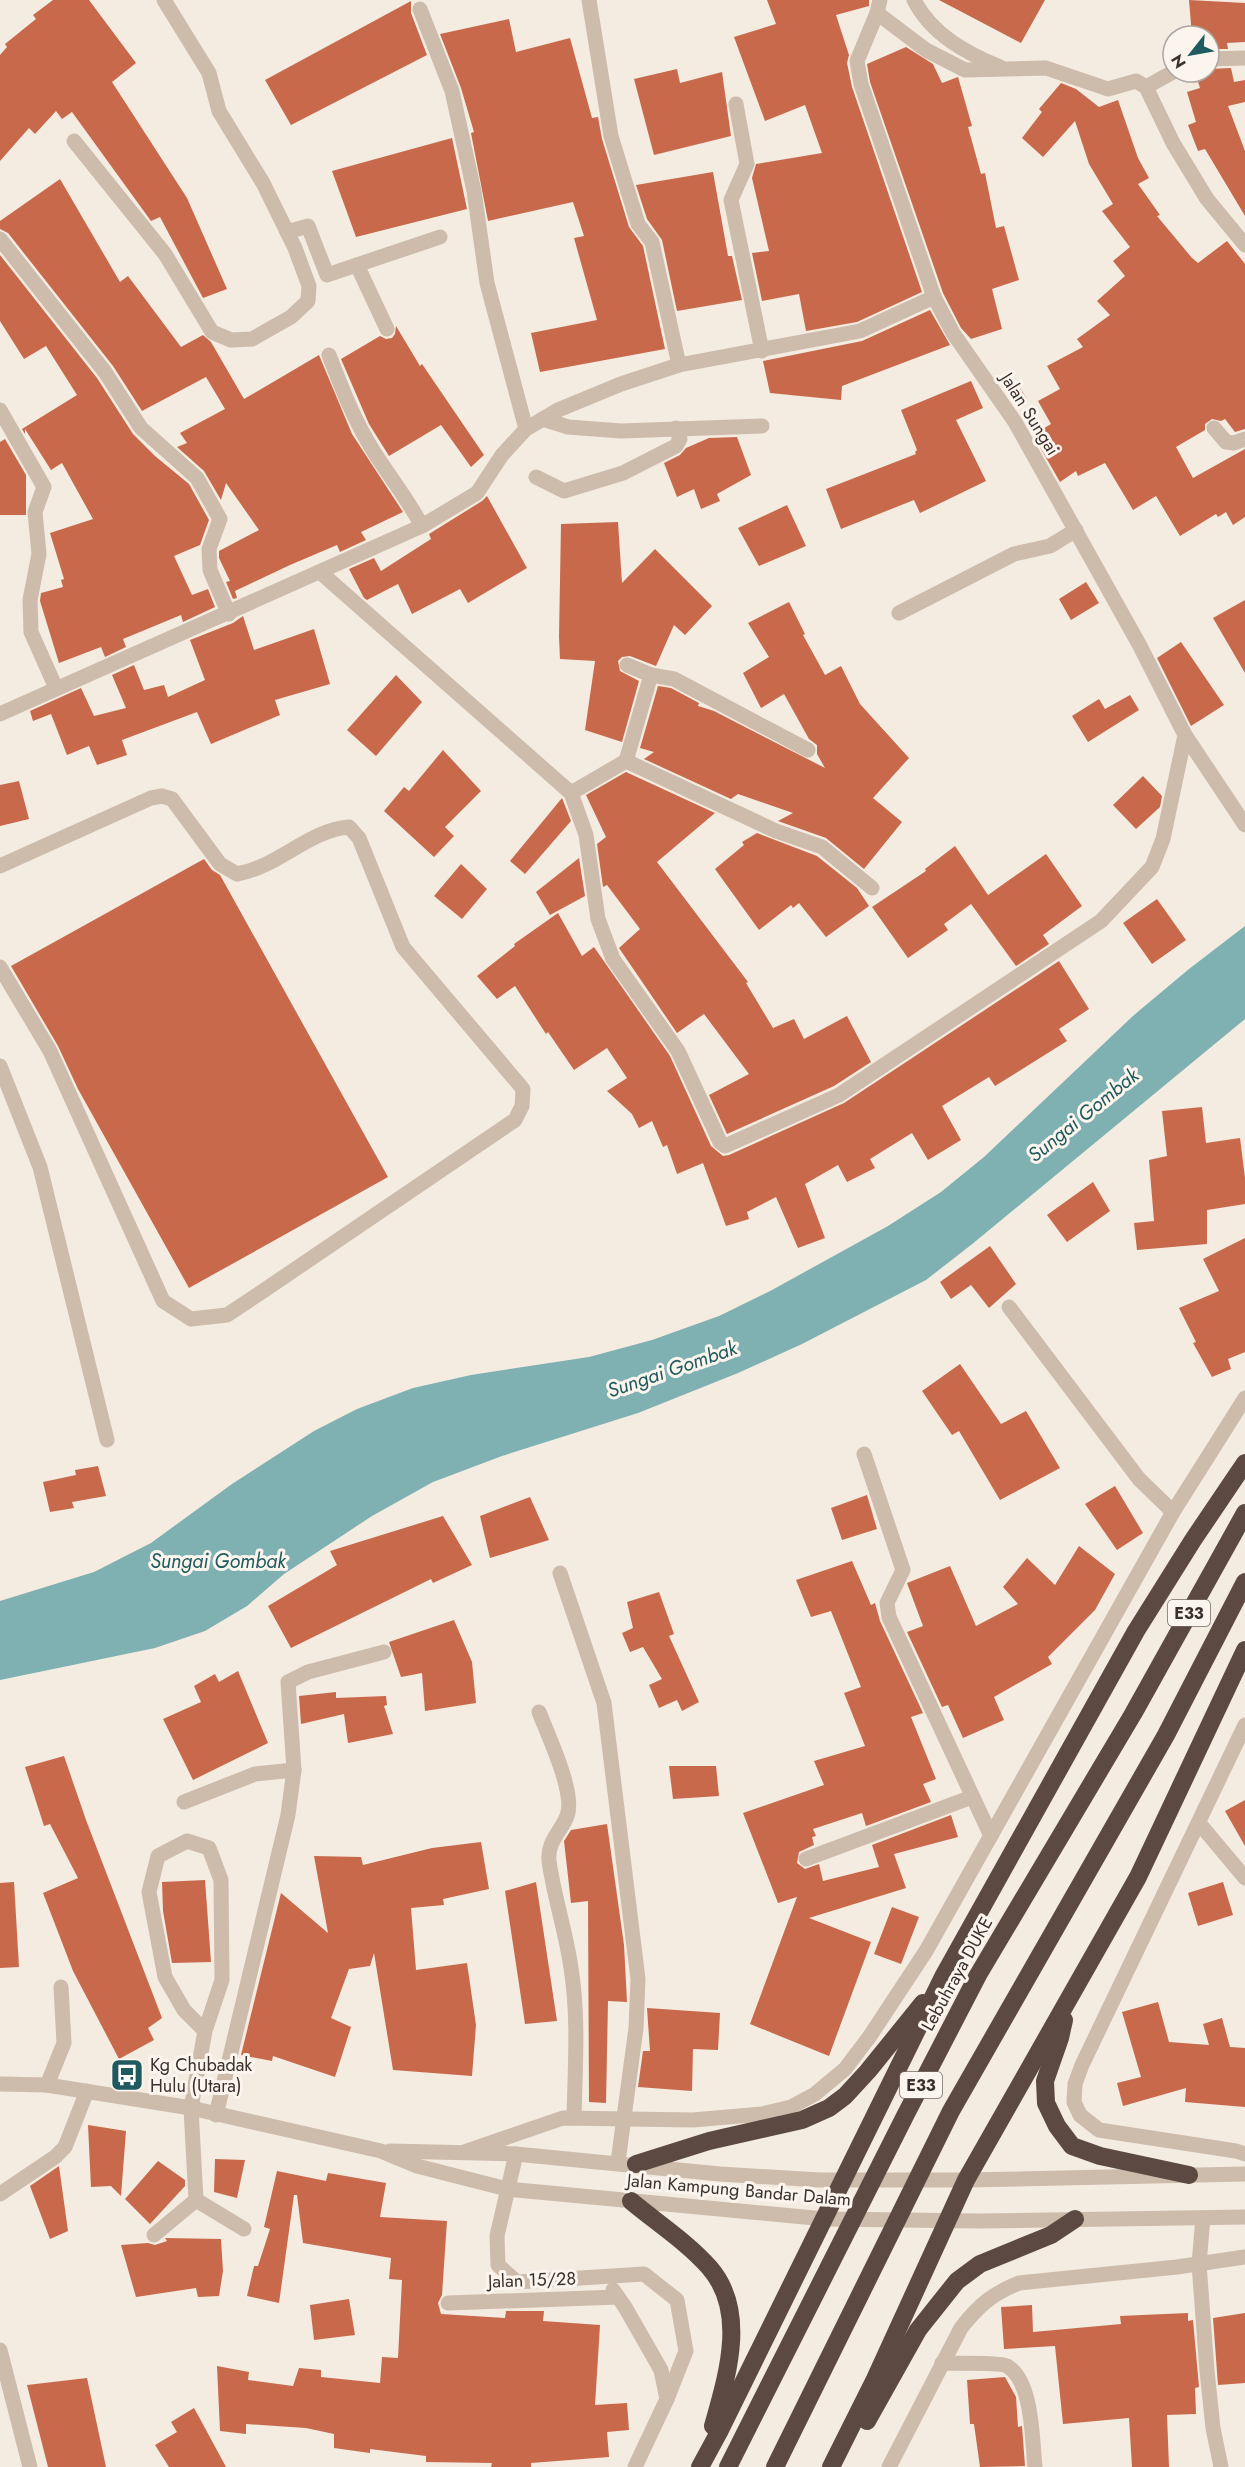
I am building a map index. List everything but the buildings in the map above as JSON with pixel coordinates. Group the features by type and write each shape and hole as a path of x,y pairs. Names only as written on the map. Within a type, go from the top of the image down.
{"highway":[{"path":"702,2463 944,1977 1136,1631 1192,1540 1245,1463"},
{"name":"Lebuhraya DUKE","path":"728,2467 978,1976 1133,1714 1245,1513"},
{"name":"E33","path":"775,2467 951,2111 1166,1735 1245,1582"},
{"path":"831,2467 875,2379 966,2180 1138,1877 1245,1650"},
{"path":"627,2163 802,2120 829,2108 845,2096 868,2071 944,1977"},
{"path":"1067,2003 1060,2038 1045,2081 1046,2103 1072,2146 1100,2156 1189,2175"},
{"path":"631,2201 709,2267 722,2286 728,2304 731,2345 728,2367 702,2463"},
{"path":"842,2467 918,2330 957,2281 980,2264 1051,2235 1075,2219"}],"street":[{"path":"74,141 165,254 212,332 231,340 252,339 291,317 308,301 309,286 287,232 263,183 219,111 209,73 164,0"},
{"path":"589,0 611,136 638,224 652,242 679,365"},
{"path":"914,0 939,33 972,55 1008,71"},
{"path":"878,7 926,50 965,70 1008,71 1046,68 1108,89 1136,81 1146,87 1173,143 1201,190 1245,245"},
{"name":"Jalan Sungai","path":"878,7 857,61 861,84 934,297 953,333 1015,422 1140,646 1185,735 1245,825"},
{"path":"420,9 452,91 474,191 487,283 526,429"},
{"path":"1221,59 1245,58"},
{"path":"1146,87 1161,79"},
{"path":"736,104 747,164 731,200 762,351"},
{"path":"287,232 309,226 327,275 440,237"},
{"path":"0,239 105,372 141,428 197,478 220,519 209,549 210,570 229,614"},
{"path":"357,265 387,328"},
{"path":"0,714 229,614 422,526 477,493 502,455 526,429 558,410 621,384 679,365 860,331 934,297"},
{"path":"329,355 347,401 373,451 422,526"},
{"path":"0,410 44,487 35,512 39,554 30,600 32,632 56,688"},
{"path":"543,419 568,427 621,432 762,426"},
{"path":"536,477 564,491 623,473 676,446 680,439 676,428"},
{"path":"1214,428 1226,442 1234,443 1245,439"},
{"path":"899,613 1014,554 1050,546 1076,530"},
{"path":"320,572 572,793 586,836 598,919 613,959 678,1051 720,1142 725,1146 839,1095 1101,921 1152,867 1163,839 1185,735"},
{"path":"627,665 651,675 674,679 808,750"},
{"path":"572,793 626,761 651,675"},
{"path":"626,761 776,831 822,847 872,888"},
{"path":"0,866 151,798 162,796 172,799 220,864 237,874 254,871 334,828 350,827 360,838 403,947 523,1089 522,1106 515,1120 227,1314 191,1319 163,1301 50,1051 0,968"},
{"path":"0,1066 40,1167 106,1440"},
{"path":"1009,1307 1139,1479 1173,1512"},
{"path":"464,2152 563,2118 693,2120 750,2116 791,2107 815,2094 845,2069 870,2036 926,1951 1173,1512 1245,1398"},
{"path":"864,1454 903,1570 887,1603 889,1617 991,1836"},
{"path":"560,1573 604,1703 638,1979 636,2028 624,2118 627,2163"},
{"path":"216,2115 288,1815 294,1770 288,1682 308,1672 384,1652"},
{"path":"539,1712 559,1762 568,1793 568,1815 554,1836 549,1859 571,1968 576,2017 574,2118"},
{"path":"1245,1725 1082,2065 1075,2084 1074,2102 1080,2115 1099,2130 1245,2154"},
{"path":"184,1802 255,1774 294,1770"},
{"path":"806,1859 972,1797"},
{"path":"1199,1823 1245,1878"},
{"path":"196,2200 191,2108 205,2031 222,1980 221,1880 209,1848 187,1841 158,1856 149,1892 165,1977 184,2010 205,2031"},
{"path":"47,2085 64,2043 62,1987"},
{"name":"Jalan Kampung Bandar Dalam","path":"0,2084 47,2085 251,2120 381,2151 417,2166 507,2189 825,2219 1245,2217"},
{"path":"0,2194 55,2157 65,2147 87,2091"},
{"name":"Jalan Kampung Bandar Dalam","path":"381,2151 516,2154 627,2163 720,2174 844,2180 966,2180 1245,2174"},
{"path":"516,2154 497,2236 498,2265 517,2282 644,2274 676,2300 686,2350 667,2399 635,2467"},
{"path":"196,2200 244,2229"},
{"path":"154,2235 196,2200"},
{"path":"1203,2218 1199,2264 1213,2428 1221,2467"},
{"path":"889,2467 962,2328 975,2309 996,2293 1019,2283 1245,2257"},
{"path":"603,2277 618,2297 661,2370 667,2399"},
{"name":"Jalan 15/28","path":"448,2303 618,2297"},
{"path":"0,2350 30,2467"},
{"path":"942,2363 1006,2365 1020,2377 1026,2396 1035,2467"}],"water":[{"name":"Sungai Gombak","path":"1245,926 1245,1019 926,1280 802,1344 738,1373 638,1413 502,1456 433,1482 372,1516 284,1574 247,1606 205,1631 155,1648 0,1680 0,1601 94,1572 151,1543 232,1484 314,1431 357,1409 413,1388 471,1375 589,1357 652,1340 719,1316 772,1290 888,1226 941,1192 984,1157 1134,1015"}],"place":[{"name":"Kg Chubadak Hulu (Utara)","path":"127,2075"}]}
